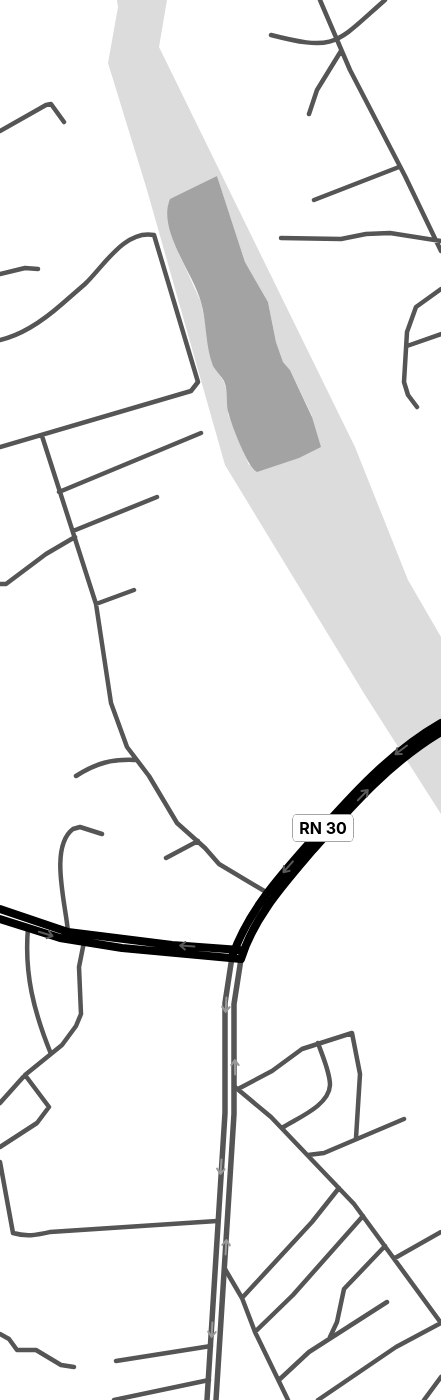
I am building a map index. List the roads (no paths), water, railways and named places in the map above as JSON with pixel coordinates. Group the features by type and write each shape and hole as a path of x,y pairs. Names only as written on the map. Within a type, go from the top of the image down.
{"main road":[{"name":"RN 30","path":"234,953 266,892 359,787 384,762 441,723"},
{"name":"RN 30","path":"242,959 255,926 274,896 338,822 389,769 441,732"},
{"path":"0,909 68,932 234,953 242,959"},
{"path":"0,919 60,938 122,948 234,953 244,951"}],"street":[{"path":"320,0 341,52 439,241 441,251"},
{"path":"271,35 309,44 324,44 337,41 385,0"},
{"path":"309,114 313,99 341,52"},
{"path":"0,131 51,104 64,122"},
{"path":"314,200 400,167"},
{"path":"282,238 341,239 366,234 390,233 439,241"},
{"path":"0,340 11,338 48,316 86,283 103,263 122,246 139,235 154,235 198,382 191,391 0,447"},
{"path":"0,274 25,268 38,269"},
{"path":"417,407 408,395 404,382 407,332 416,307 441,289"},
{"path":"407,346 441,334"},
{"path":"59,492 201,433"},
{"path":"42,436 96,604 111,704 120,730 135,760 149,776 177,823 198,841 219,864 266,892"},
{"path":"73,531 157,497"},
{"path":"0,584 6,584 46,554 75,537"},
{"path":"96,604 134,590"},
{"path":"76,776 102,762 121,759 135,760"},
{"path":"68,932 62,880 62,845 73,829 80,827 102,834"},
{"path":"166,858 198,841"},
{"path":"28,928 26,949 29,987 51,1054"},
{"path":"0,1103 26,1075 62,1045 81,1014 79,967 84,942"},
{"path":"207,1400 225,1113 225,1003 234,953"},
{"path":"216,1400 236,1088 234,1004 242,959"},
{"path":"236,1088 272,1071 302,1049 352,1033 360,1074 356,1138"},
{"path":"282,1128 318,1104 329,1091 330,1083 318,1043"},
{"path":"0,1147 37,1123 49,1107 26,1075"},
{"path":"236,1088 282,1128 339,1188 395,1258 441,1323 396,1347 318,1400"},
{"path":"308,1155 324,1152 404,1119"},
{"path":"0,1162 13,1233 31,1236 50,1232 217,1221"},
{"path":"242,1298 312,1222 339,1188"},
{"path":"255,1332 293,1295 363,1216"},
{"path":"395,1258 441,1232"},
{"path":"330,1338 337,1322 344,1288 385,1246"},
{"path":"225,1268 242,1298 255,1332 280,1379 288,1400"},
{"path":"280,1379 309,1352 387,1302"},
{"path":"0,1334 9,1339 18,1350 36,1350 61,1365 74,1367"},
{"path":"116,1362 211,1346"},
{"path":"424,1400 441,1376"},
{"path":"114,1400 209,1380"}]}
